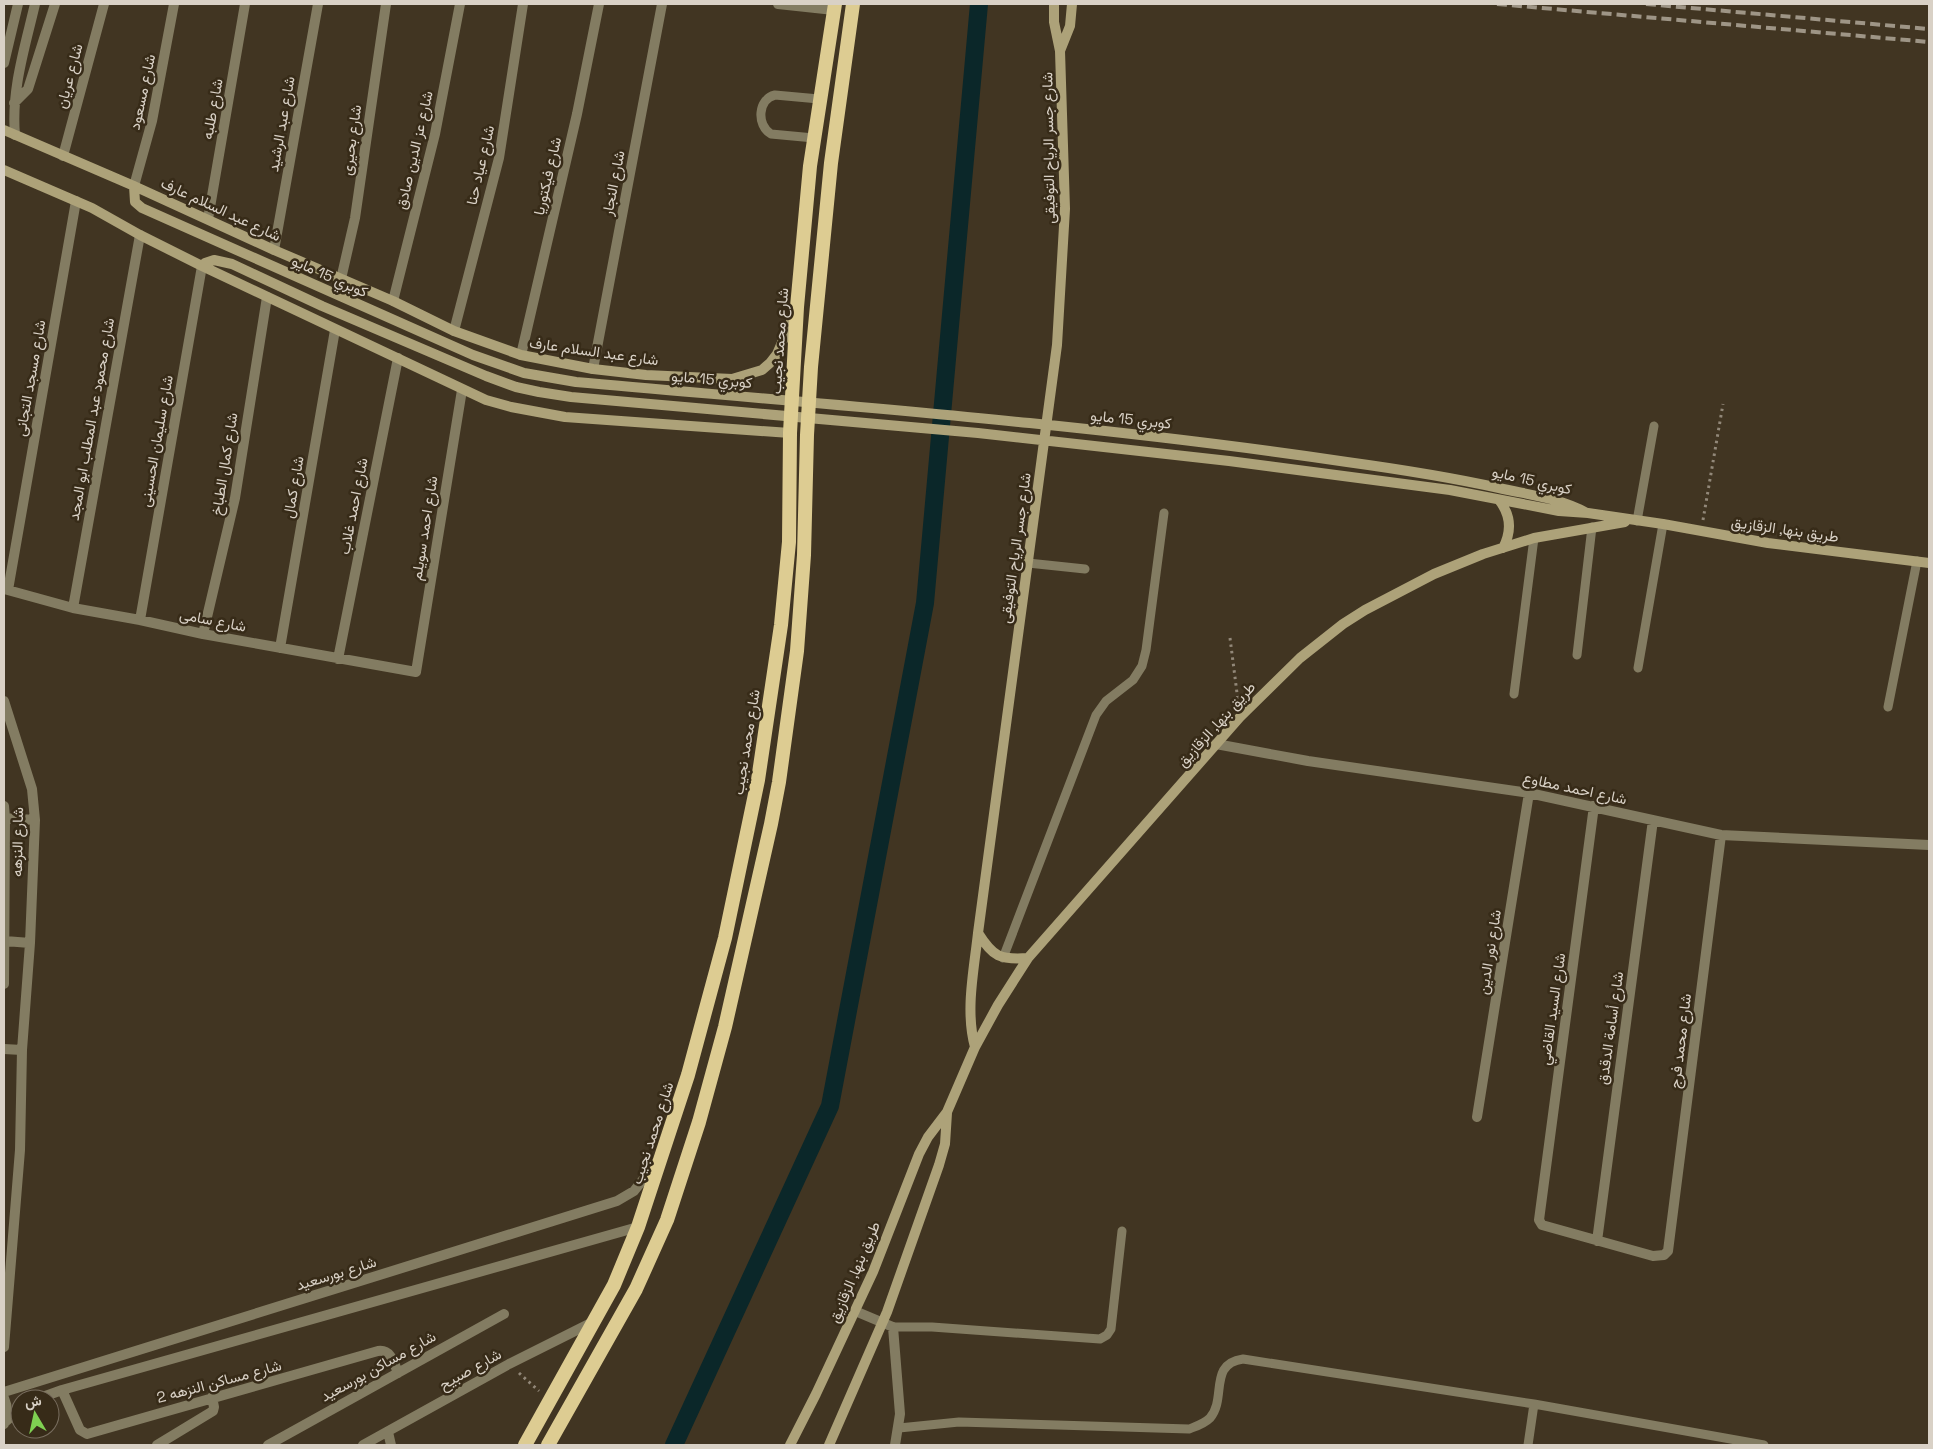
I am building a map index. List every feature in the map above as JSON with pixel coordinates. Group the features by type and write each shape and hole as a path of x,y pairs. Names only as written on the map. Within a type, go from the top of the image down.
{"highway":[{"path":"548,1445 636,1289 666,1220 699,1122 726,1027 771,824 779,782 797,651 804,554 810,386 835,140 853,4"},
{"name":"شارع محمد نجيب","path":"525,1445 614,1285 638,1226 688,1075 725,938 758,780 786,584 789,542 790,433 797,307 814,138 834,7"},
{"path":"814,138 835,140"},
{"path":"758,780 771,785 779,782"},
{"path":"750,816 758,815 765,817 771,824"}],"main road":[{"name":"شارع جسر الرياح التوفيقى","path":"975,1047 971,1033 970,1011 978,933 1057,345 1065,209 1060,51 1054,22 1054,4"},
{"name":"شارع جسر الرياح التوفيقى","path":"1060,51 1070,26 1072,4"},
{"name":"شارع عبد السلام عارف","path":"4,130 393,301 454,331 522,355 593,369 646,375 732,380 762,370 770,363 777,354 797,307"},
{"path":"4,170 76,201 202,266 486,400 511,407 565,417 790,433"},
{"name":"كوبري 15 مايو","path":"134,186 135,202 142,208 473,355 516,371 595,384 905,410 1284,452 1450,477 1547,498 1575,506 1588,513"},
{"name":"كوبري 15 مايو","path":"202,266 208,261 220,260 423,350 516,387 539,392 571,397 1097,446 1229,461 1450,490 1560,511 1588,513"},
{"path":"1499,500 1505,506 1510,523 1507,540 1503,548"},
{"name":"طريق بنها, الزقازيق","path":"1588,513 1768,543 1929,563"},
{"name":"طريق بنها, الزقازيق","path":"790,1445 873,1272 919,1154 928,1137 947,1112 975,1047 998,1005 1028,958 1240,717 1300,658 1343,624 1365,610 1434,574 1534,538 1637,521"},
{"path":"978,933 986,946 994,954 1004,958 1028,958"},
{"name":"طريق بنها, الزقازيق","path":"829,1445 883,1322 939,1165 945,1144 947,1112"}],"street":[{"path":"4,63 18,4"},
{"path":"15,135 14,103 36,4"},
{"path":"14,103 28,89 55,4"},
{"name":"شارع عريان","path":"63,156 104,4"},
{"name":"شارع مسعود","path":"134,186 152,121 174,4"},
{"name":"شارع طلبه","path":"208,219 245,4"},
{"name":"شارع عبد الرشيد","path":"274,250 318,4"},
{"name":"شارع بحيرى","path":"341,279 355,218 386,4"},
{"name":"شارع عز الدين صادق","path":"393,301 435,134 460,4"},
{"name":"شارع عياد حنا","path":"454,331 500,158 523,4"},
{"name":"شارع فيكتوريا","path":"522,355 577,114 599,4"},
{"name":"شارع النجار","path":"593,369 662,4"},
{"path":"778,4 834,7"},
{"name":"شارع مسجد التجانى","path":"6,590 76,201"},
{"name":"شارع محمود عبد المطلب ابو المجد","path":"72,608 140,235"},
{"name":"شارع سليمان الحسينى","path":"140,620 202,266"},
{"name":"شارع كمال الطباخ","path":"203,634 235,498 267,297"},
{"name":"شارع كمال","path":"280,648 336,330"},
{"name":"شارع احمد غلاب","path":"338,659 398,358"},
{"name":"شارع احمد سويلم","path":"417,671 462,390"},
{"name":"شارع سامى","path":"6,590 72,608 203,634 412,673 417,671"},
{"name":"شارع النزهه","path":"4,701 32,789 34,820 30,943 22,1050 20,1150 4,1347"},
{"name":"شارع احمد مطاوع","path":"1216,744 1308,761 1529,793 1721,834 1929,845"},
{"name":"شارع نور الدين","path":"1477,1117 1529,793"},
{"name":"شارع النزهه","path":"4,806 4,984"},
{"name":"شارع السيد القاضي","path":"1594,806 1538,1217 1542,1224 1597,1241"},
{"path":"5,818 34,820"},
{"name":"شارع أسامة الدقدق","path":"1597,1241 1653,820"},
{"name":"شارع محمد فرج","path":"1597,1241 1654,1256 1664,1255 1668,1251 1721,834"},
{"path":"5,941 30,943"},
{"path":"4,1049 22,1050"},
{"name":"شارع بورسعيد","path":"4,1392 617,1201 634,1191 660,1157"},
{"path":"62,1390 638,1226"},
{"path":"855,1311 893,1327 900,1414 895,1445"},
{"name":"شارع مساكن بورسعيد","path":"268,1445 504,1314"},
{"name":"شارع صبيح","path":"363,1445 509,1364 594,1322"},
{"name":"شارع مساكن النزهه 2","path":"62,1390 80,1430 87,1434 378,1351 386,1351 389,1354 398,1373"},
{"path":"157,1445 213,1411 212,1397"},
{"path":"4,1398 7,1407 4,1423"},
{"path":"388,1432 391,1445"}],"lane":[{"path":"814,138 771,134 762,125 762,108 764,102 769,97 775,95 819,99"},
{"path":"1637,521 1654,426"},
{"path":"1004,958 1096,715 1106,701 1133,680 1142,666 1146,650 1164,513"},
{"path":"1638,668 1663,524"},
{"path":"1577,655 1592,527"},
{"path":"1514,694 1534,538"},
{"path":"1888,708 1917,561"},
{"path":"1028,563 1085,569"},
{"path":"893,1327 932,1327 1100,1339 1107,1335 1111,1329 1122,1231"},
{"path":"899,1428 959,1422 1189,1429 1201,1424 1210,1417 1216,1406 1222,1372 1233,1360 1243,1359 1534,1404 1764,1445"},
{"path":"1528,1445 1534,1404"}],"path":[{"path":"1701,531 1723,404"},
{"path":"1230,638 1240,717"},
{"path":"509,1364 551,1401"}],"waterway":[{"path":"674,1445 830,1106 925,603 979,4"}],"railway":[{"path":"1497,4 1929,42"},
{"path":"1646,4 1929,29"}]}
